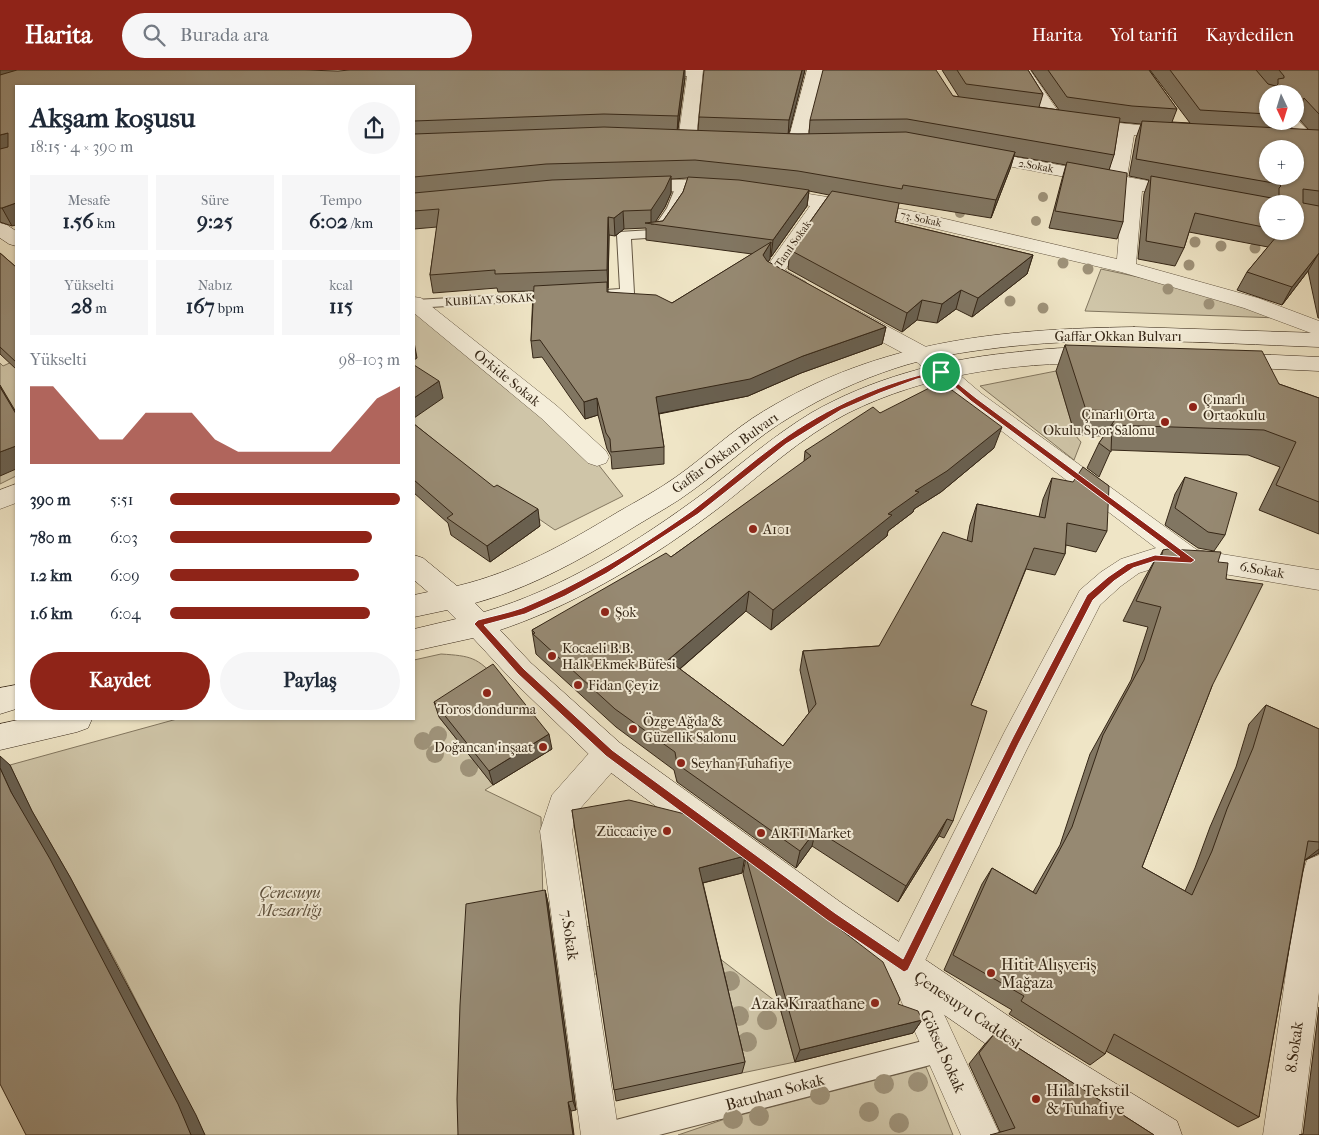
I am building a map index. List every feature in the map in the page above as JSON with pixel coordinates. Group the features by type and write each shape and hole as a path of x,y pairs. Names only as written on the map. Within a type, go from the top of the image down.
{"street":[{"path":"776,144 805,145 815,70"},
{"path":"1022,70 1055,120"},
{"path":"627,71 696,71 678,140 707,141"},
{"path":"1037,118 1126,130 1191,135 1175,118"},
{"path":"1126,130 1126,267"},
{"path":"1271,139 1308,141 1298,130"},
{"name":"2.Sokak","path":"957,152 1200,196"},
{"name":"73. Sokak","path":"620,187 682,186 749,191 823,201 907,216 1126,267 1251,303 1319,329"},
{"name":"Tanıl Sokak","path":"823,201 773,272 920,353"},
{"path":"0,229 15,239"},
{"name":"Orkide Sokak","path":"415,305 549,412 597,457"},
{"name":"Gaffar Okkan Bulvarı","path":"415,606 502,584 557,560 690,480 753,430 831,385 874,366 920,353 981,342 1032,337 1096,334 1319,340"},
{"path":"920,353 974,400 1191,560"},
{"name":"Gaffar Okkan Bulvarı","path":"415,640 522,611 562,594 604,571 695,512 783,442 839,408 885,388 916,378 992,362 1034,358 1123,357"},
{"path":"1205,359 1319,364"},
{"path":"0,500 15,493"},
{"name":"6.Sokak","path":"904,966 1016,740 1090,598 1111,579 1130,566 1155,558 1191,560 1319,580"},
{"name":"Çenesuyu Caddesi","path":"415,566 452,598 521,671 609,753 815,905 1025,1049 1164,1135"},
{"path":"0,701 15,697"},
{"path":"0,737 74,720"},
{"name":"7.Sokak","path":"600,1135 556,831 563,805 609,753"},
{"name":"8.Sokak","path":"1282,1135 1318,883"},
{"name":"Göksel Sokak","path":"904,966 981,1135"}],"lane":[{"name":"KUBİLAY SOKAK","path":"415,304 627,293 624,235 656,234 674,208 682,186"},
{"name":"Batuhan Sokak","path":"608,1135 942,1049"}],"green space":[{"path":"1101,269 1157,281 1278,318 1085,311"},
{"path":"415,307 548,413 594,459 623,496 555,530 415,434"},
{"path":"15,360 15,476 0,484 0,363 3,366"},
{"path":"1056,371 1075,435 1081,442 1074,460 980,386"},
{"name":"Çenesuyu Mezarlığı","path":"441,654 467,657 484,666 497,679 439,717 493,785 485,790 541,817 543,904 463,1135 205,1135 120,969 32,811 10,765 173,720 415,720 415,660"},
{"path":"648,915 715,955 779,1004 795,1062 742,1073 640,965 576,978 569,930"},
{"path":"926,1067 953,1135 678,1135 725,1119"}],"building":[{"path":"17,70 684,70 678,116 604,114 415,121 415,85 15,85 15,203 2,208 0,208 0,149 8,147 8,133 0,135 0,75"},
{"path":"704,70 802,70 789,120 699,117"},
{"path":"823,70 936,70 953,96 1120,118 1114,155 907,119 810,120"},
{"path":"957,70 1028,70 1043,94 966,84"},
{"path":"1048,70 1149,70 1177,109 1132,106 1067,97"},
{"path":"1170,70 1256,70 1268,84 1272,85 1259,85 1259,113 1200,110"},
{"path":"1279,70 1319,70 1319,114 1304,98 1304,85 1277,85 1278,79 1284,78"},
{"path":"1142,121 1259,127 1259,130 1319,130 1319,191 1303,189 1303,195 1279,195 1280,185 1304,185 1304,140 1259,140 1259,181 1136,159"},
{"path":"604,127 798,134 906,132 1015,152 996,200 903,185 902,189 798,171 695,160 546,164 415,177 415,134"},
{"path":"1067,162 1127,173 1123,222 1055,211"},
{"path":"671,176 651,210 623,211 614,218 608,217 607,270 495,274 495,270 430,275 439,209 415,211 415,193 552,180"},
{"path":"1151,176 1259,196 1259,226 1195,213 1184,248 1146,241"},
{"path":"688,177 739,180 809,190 773,240 645,223 663,221 683,192"},
{"path":"832,191 899,203 895,222 1033,255 978,298 961,290 942,304 922,300 907,313 790,250"},
{"path":"1304,203 1319,206 1319,253 1292,287 1247,272 1274,240 1304,240"},
{"path":"771,242 763,255 767,261 886,327 803,356 750,379 656,397 664,447 611,452 610,439 606,433 597,398 584,402 540,340 531,341 534,286 607,282 607,292 656,295 672,303"},
{"path":"0,253 15,266 15,361 0,347"},
{"name":"Çınarlı Ortaokulu","path":"1065,345 1262,351 1279,384 1319,398 1319,502 1276,485 1296,442 1264,430 1112,425 1111,452 1099,443 1121,411 1086,410"},
{"path":"415,366 439,381 415,397"},
{"path":"941,382 1002,427 947,471 915,491 919,492 888,514 892,515 773,610 749,591 668,660 783,746 816,704 803,651 879,646 943,532 972,542 977,504 1045,518 1052,478 1073,482 1083,467 1109,486 1107,531 1067,523 1065,554 1034,548 971,705 987,711 953,821 947,819 906,886 816,830 800,851 677,764 675,752 615,709 533,634 535,633 532,630 666,553 671,557 811,456 805,451 873,407 880,413"},
{"path":"0,387 15,412 15,446 0,452"},
{"path":"415,425 494,487 497,485 538,509 487,546 447,518 453,514 415,481"},
{"path":"1185,477 1237,493 1225,535 1208,532 1175,508"},
{"path":"1163,550 1221,552 1218,562 1228,563 1226,579 1263,584 1212,686 1142,867 1192,895 1212,851 1227,809 1253,748 1266,705 1319,729 1319,842 1308,841 1259,1117 1114,1034 1105,1054 1021,1001 1024,996 953,955 992,868 1036,894 1072,827 1103,735 1144,660 1161,607 1136,601 1156,558 1161,558"},
{"path":"493,664 549,734 489,771 434,702"},
{"path":"0,768 11,792 50,859 178,1104 191,1135 26,1135 0,1084"},
{"path":"629,800 689,815 745,856 699,868 745,1062 614,1090 572,810"},
{"path":"746,857 883,962 900,999 898,1004 918,1011 922,1020 800,1050"},
{"path":"545,890 573,1101 568,1102 573,1135 458,1135 457,1099 460,1005 466,904"},
{"path":"995,1033 1154,1135 990,1135 1015,1128 979,1053"}],"place":[{"name":"Çınarlı Ortaokulu","path":"1193,407"},
{"name":"Çınarlı Orta Okulu Spor Salonu","path":"1165,422"},
{"name":"A101","path":"753,529"},
{"name":"Şok","path":"605,612"},
{"name":"Kocaeli B.B. Halk Ekmek Büfesi","path":"552,656"},
{"name":"Fidan Çeyiz","path":"578,685"},
{"name":"Toros dondurma","path":"487,693"},
{"name":"Özge Ağda & Güzellik Salonu","path":"633,729"},
{"name":"Doğancan inşaat","path":"543,747"},
{"name":"Seyhan Tuhafiye","path":"681,763"},
{"name":"Züccaciye","path":"667,831"},
{"name":"ARTI Market","path":"761,833"},
{"name":"Hitit Alışveriş Mağaza","path":"991,973"},
{"name":"Azak Kıraathane","path":"875,1003"},
{"name":"Hilal Tekstil & Tuhafiye","path":"1036,1099"}],"route":[{"path":"941,372 974,400 1191,560 1155,558 1130,566 1111,579 1090,598 1016,740 904,966 714,832 609,753 521,671 478,624 522,611 562,594 604,571 695,512 783,442 839,408 878,391 941,372"}]}
